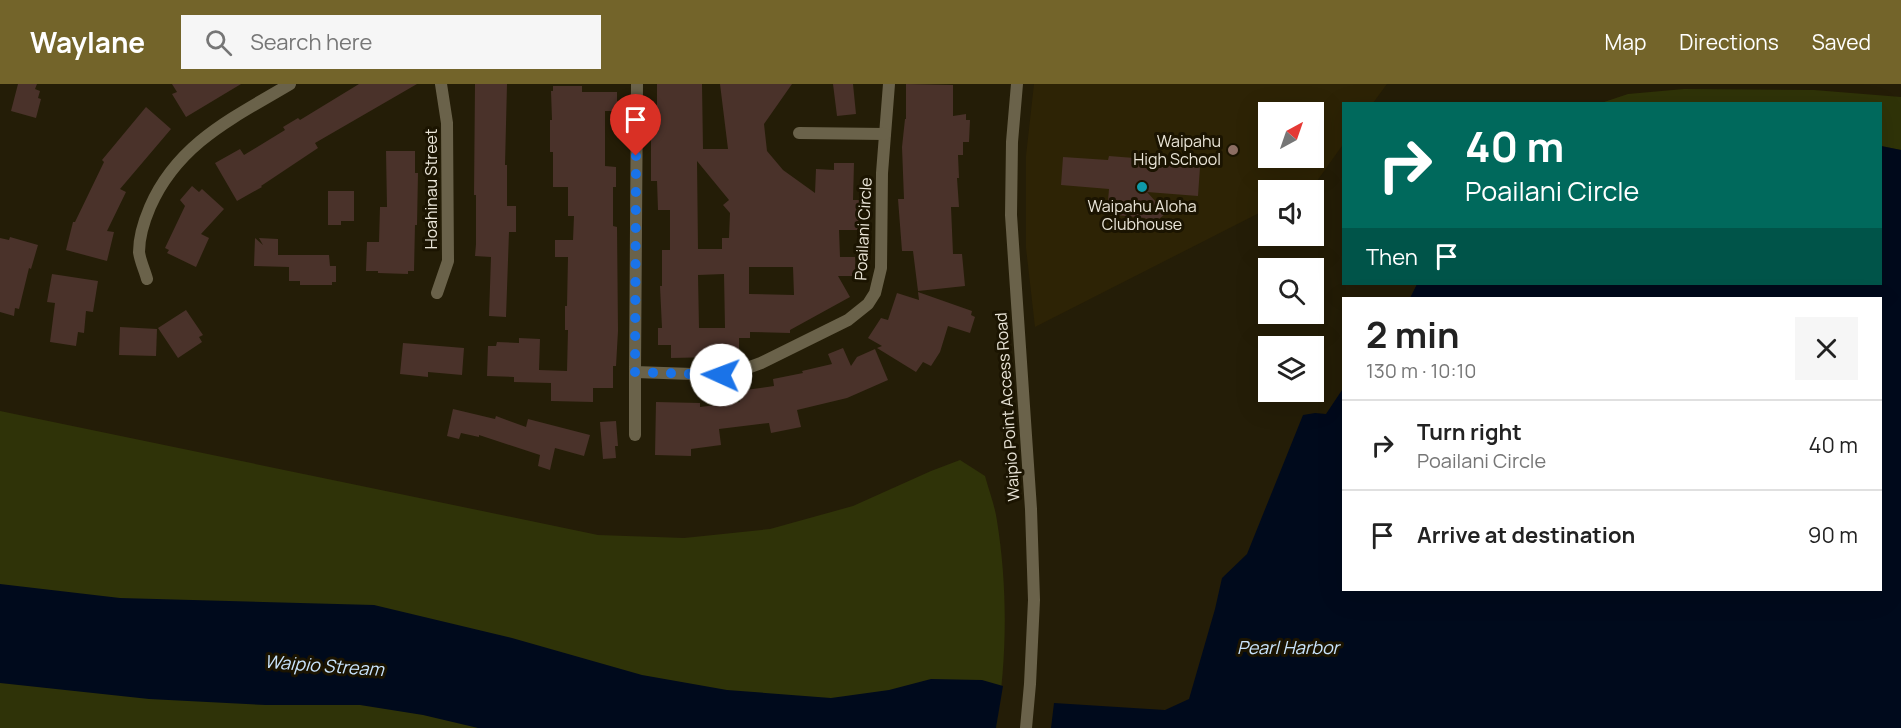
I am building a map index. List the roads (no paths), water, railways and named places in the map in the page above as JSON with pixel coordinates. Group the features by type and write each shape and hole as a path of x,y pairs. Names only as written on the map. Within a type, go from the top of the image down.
{"street":[{"path":"147,279 139,253 144,221 155,195 170,171 186,152 213,131 290,84"},
{"name":"Hoahinau Street","path":"437,293 448,261 447,123 441,84"},
{"path":"635,435 637,84"},
{"name":"Poailani Circle","path":"635,372 721,375 739,371 848,320 868,304 875,293 881,268 882,173 889,84"},
{"name":"Waipio Point Access Road","path":"1017,84 1012,142 1011,215 1031,509 1034,600 1026,728"},
{"path":"799,133 885,135"}],"water":[{"name":"Pearl Harbor","path":"1882,146 1901,150 1901,728 1051,728 1054,703 1165,710 1189,699 1222,578 1247,554 1303,415 1326,414 1342,390 1342,591 1882,591 1882,297 1410,297 1416,285 1882,285"},
{"name":"Waipio Stream","path":"0,584 120,598 374,605 512,638 642,675 727,690 831,698 889,690 931,679 982,680 1003,686 996,728 478,728 423,715 360,705 266,705 149,699 0,683"}],"place":[{"name":"Waipahu High School","path":"1233,150"},
{"name":"Waipahu Aloha Clubhouse","path":"1142,187"}]}
